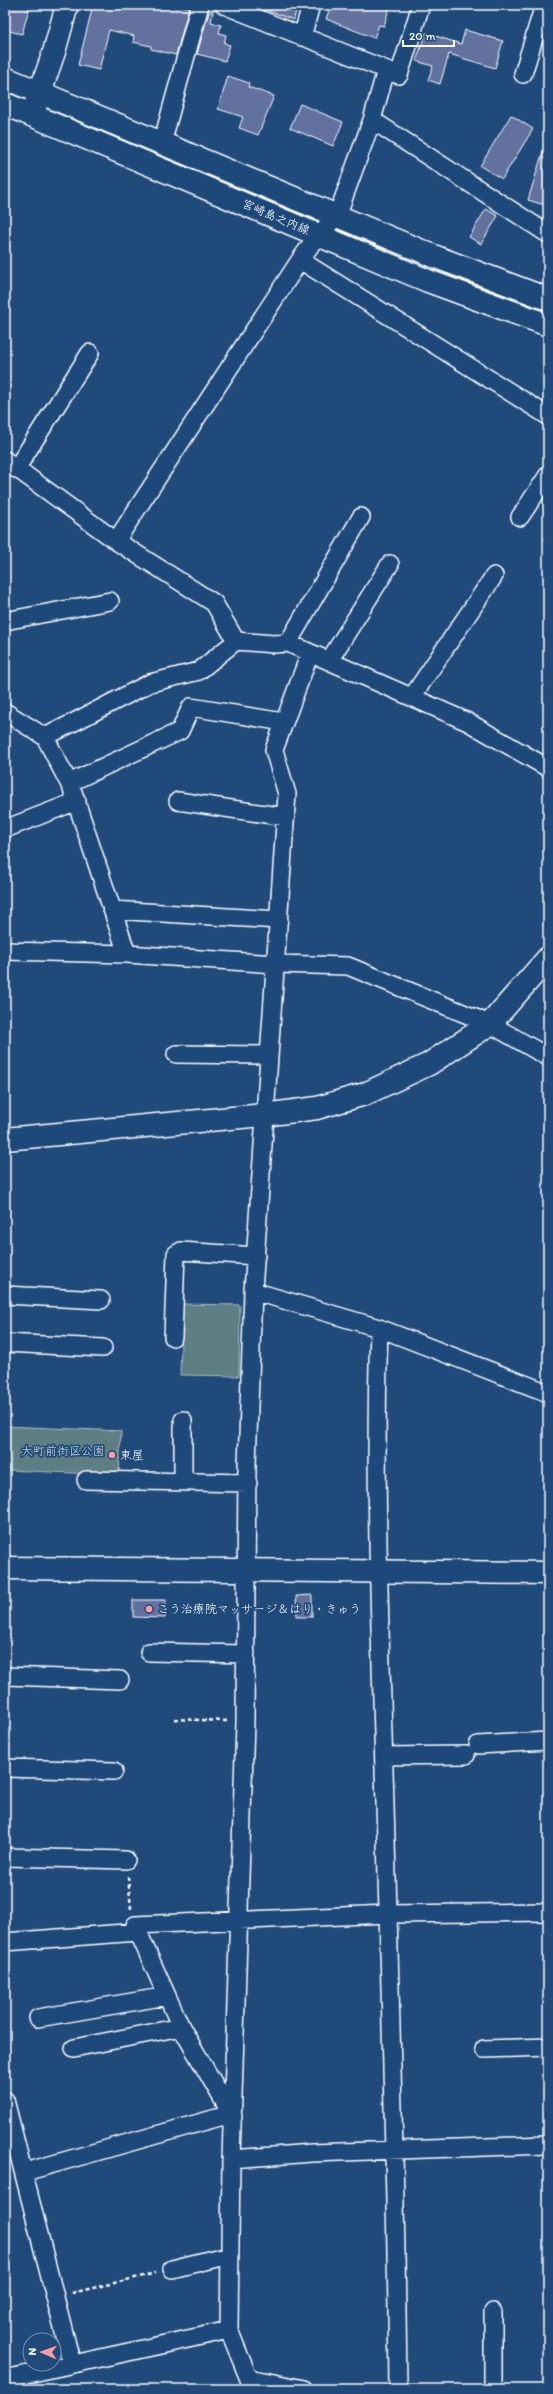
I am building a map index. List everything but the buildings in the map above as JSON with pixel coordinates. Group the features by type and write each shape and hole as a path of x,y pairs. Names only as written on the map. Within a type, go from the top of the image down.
{"street":[{"path":"32,115 54,52 67,5"},
{"path":"162,142 200,5"},
{"path":"224,5 400,75 421,5"},
{"path":"302,37 311,5"},
{"path":"523,74 544,5"},
{"path":"116,542 300,260 318,235 337,216 372,120 386,70"},
{"name":"宮崎島之内線","path":"5,78 436,257 548,299"},
{"name":"宮崎島之内線","path":"5,104 428,281 548,325"},
{"path":"372,120 548,234"},
{"path":"300,260 548,416"},
{"path":"90,353 10,464 116,542 214,603 236,641"},
{"path":"520,517 548,475"},
{"path":"288,643 361,517"},
{"path":"329,661 390,564"},
{"path":"412,697 494,576"},
{"path":"5,621 110,601"},
{"path":"45,737 150,683 198,671 236,641 274,644 288,643 468,722 548,768"},
{"path":"304,2389 251,2384 229,2330 229,2255 237,1922 245,1722 248,1483 254,1291 264,1115 287,794 274,750 283,722 310,653"},
{"path":"69,783 180,731 191,707 283,722"},
{"path":"5,712 12,726 45,737 69,783 77,801 127,954"},
{"path":"5,829 77,801"},
{"path":"178,801 286,817"},
{"path":"113,910 279,920"},
{"path":"5,951 127,954 276,964 348,966 490,1024 548,1057"},
{"path":"5,1139 264,1115 316,1108 365,1094 429,1064 490,1024 548,958"},
{"path":"176,1054 269,1055"},
{"path":"173,1336 176,1254 180,1251 256,1256"},
{"path":"254,1291 379,1328 548,1393"},
{"path":"5,1295 101,1300"},
{"path":"379,1328 377,1382 378,1572 396,2150 398,2389"},
{"path":"5,1343 103,1348"},
{"path":"183,1420 183,1482"},
{"path":"86,1480 248,1483"},
{"path":"5,1568 248,1568 378,1572 548,1573"},
{"path":"149,1652 246,1654"},
{"path":"5,1676 120,1680"},
{"path":"384,1756 472,1750 548,1742"},
{"path":"5,1768 114,1771"},
{"path":"5,1856 126,1860"},
{"path":"5,1942 137,1929 237,1922 388,1914 548,1912"},
{"path":"137,1929 182,2027 233,2117"},
{"path":"38,2018 167,1996"},
{"path":"74,2048 182,2027"},
{"path":"484,2049 548,2047"},
{"path":"5,2100 7,2118 25,2172 72,2364"},
{"path":"25,2172 220,2117 233,2117"},
{"path":"231,2159 396,2150 548,2145"},
{"path":"172,2269 229,2255"},
{"path":"493,2312 493,2389"},
{"path":"5,2379 229,2330"}],"path":[{"path":"174,1719 245,1722"},
{"path":"126,1860 132,1915 137,1929"},
{"path":"55,2297 172,2269"}],"green space":[{"path":"182,1304 240,1305 239,1376 180,1375"},
{"name":"大町前街区公園","path":"5,1426 121,1431 119,1475 5,1470"}],"place":[{"name":"東屋","path":"112,1455"},
{"name":"こう治療院マッサージ＆はり・きゅう","path":"149,1609"}]}
